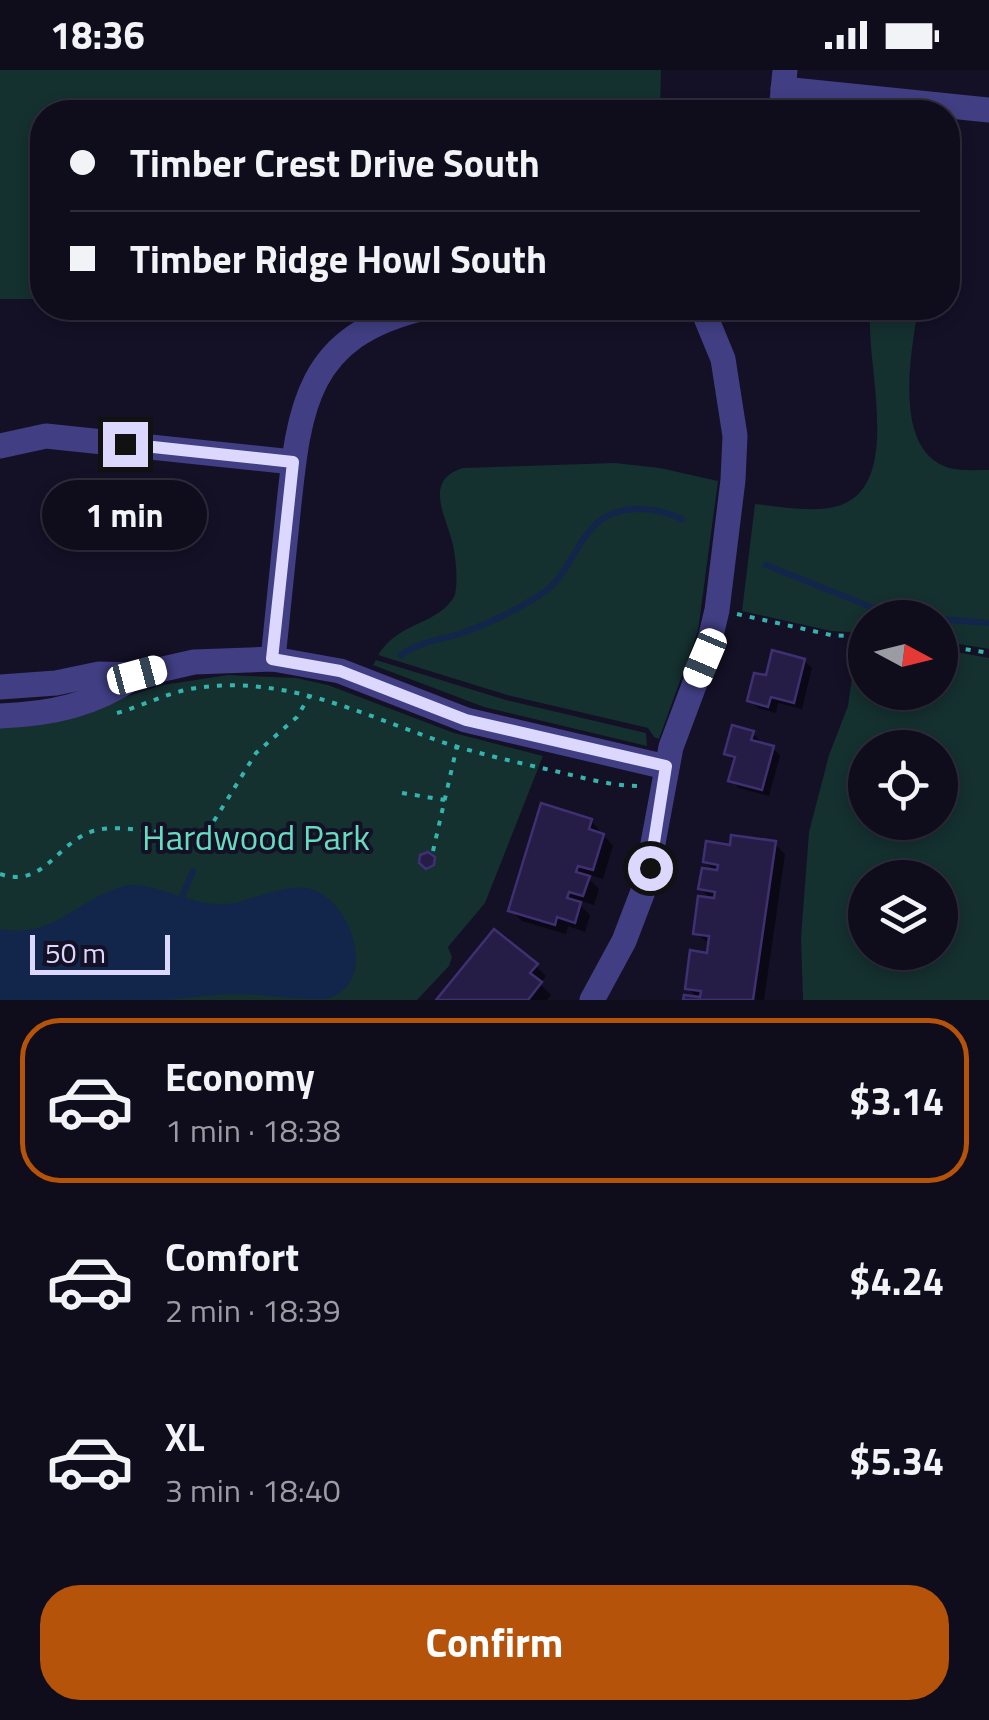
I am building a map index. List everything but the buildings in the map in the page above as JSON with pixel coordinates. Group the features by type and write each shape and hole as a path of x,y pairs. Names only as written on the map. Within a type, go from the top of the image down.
{"street":[{"path":"783,90 886,100"},
{"path":"960,107 989,110"},
{"path":"272,659 293,462 305,402 328,360 362,331 386,320"},
{"path":"592,1000 624,941 645,886 666,766 678,723 708,648 717,610 735,436 723,359 707,320"},
{"path":"0,446 46,436 293,462"},
{"path":"0,687 56,683 99,674 137,675 194,662 272,659 340,671 466,720 666,766"},
{"path":"0,716 60,709 98,699 137,675"}],"path":[{"path":"717,610 808,631 848,635"},
{"path":"958,648 989,653"},
{"path":"103,718 173,693 207,687 257,686 310,695 457,746 617,786 642,786"},
{"path":"0,874 18,879 28,877 71,843 95,831 209,829 256,753 297,717 310,695"},
{"path":"433,851 457,746"},
{"path":"402,793 444,800"}],"green space":[{"path":"0,70 661,70 660,100 30,100 30,299 0,299"},
{"path":"870,320 916,320 910,397 919,441 931,458 949,468 989,470 989,649 958,644 958,600 848,600 848,632 742,611 755,504 831,508 860,492 872,471 877,416"},
{"path":"615,463 718,481 698,631 659,739 648,728 507,695 378,655 397,635 439,613 455,595 454,551 440,501 443,481 451,474 463,468"},
{"path":"958,652 989,658 989,1000 803,1000 801,937 809,832 829,755 848,706 848,710 958,710"},
{"path":"376,660 506,700 646,733 647,746 484,707 373,665"},
{"name":"Hardwood Park","path":"228,675 296,678 328,685 454,733 543,756 485,903 448,947 452,957 449,966 417,1000 0,1000 0,724 91,708 163,685"}],"water":[{"path":"130,885 214,904 294,888 316,891 329,899 349,927 356,961 352,977 343,990 326,999 236,994 160,1000 0,1000 0,929 37,928 112,890"}],"waterway":[{"path":"401,655 491,621 543,593 553,585 592,528 614,513 648,510 682,519"},
{"path":"766,565 854,600"},
{"path":"958,620 989,623"},
{"path":"180,901 193,871"}],"route":[{"path":"125,444 293,462 272,659 340,671 466,720 666,766 650,868"}]}
